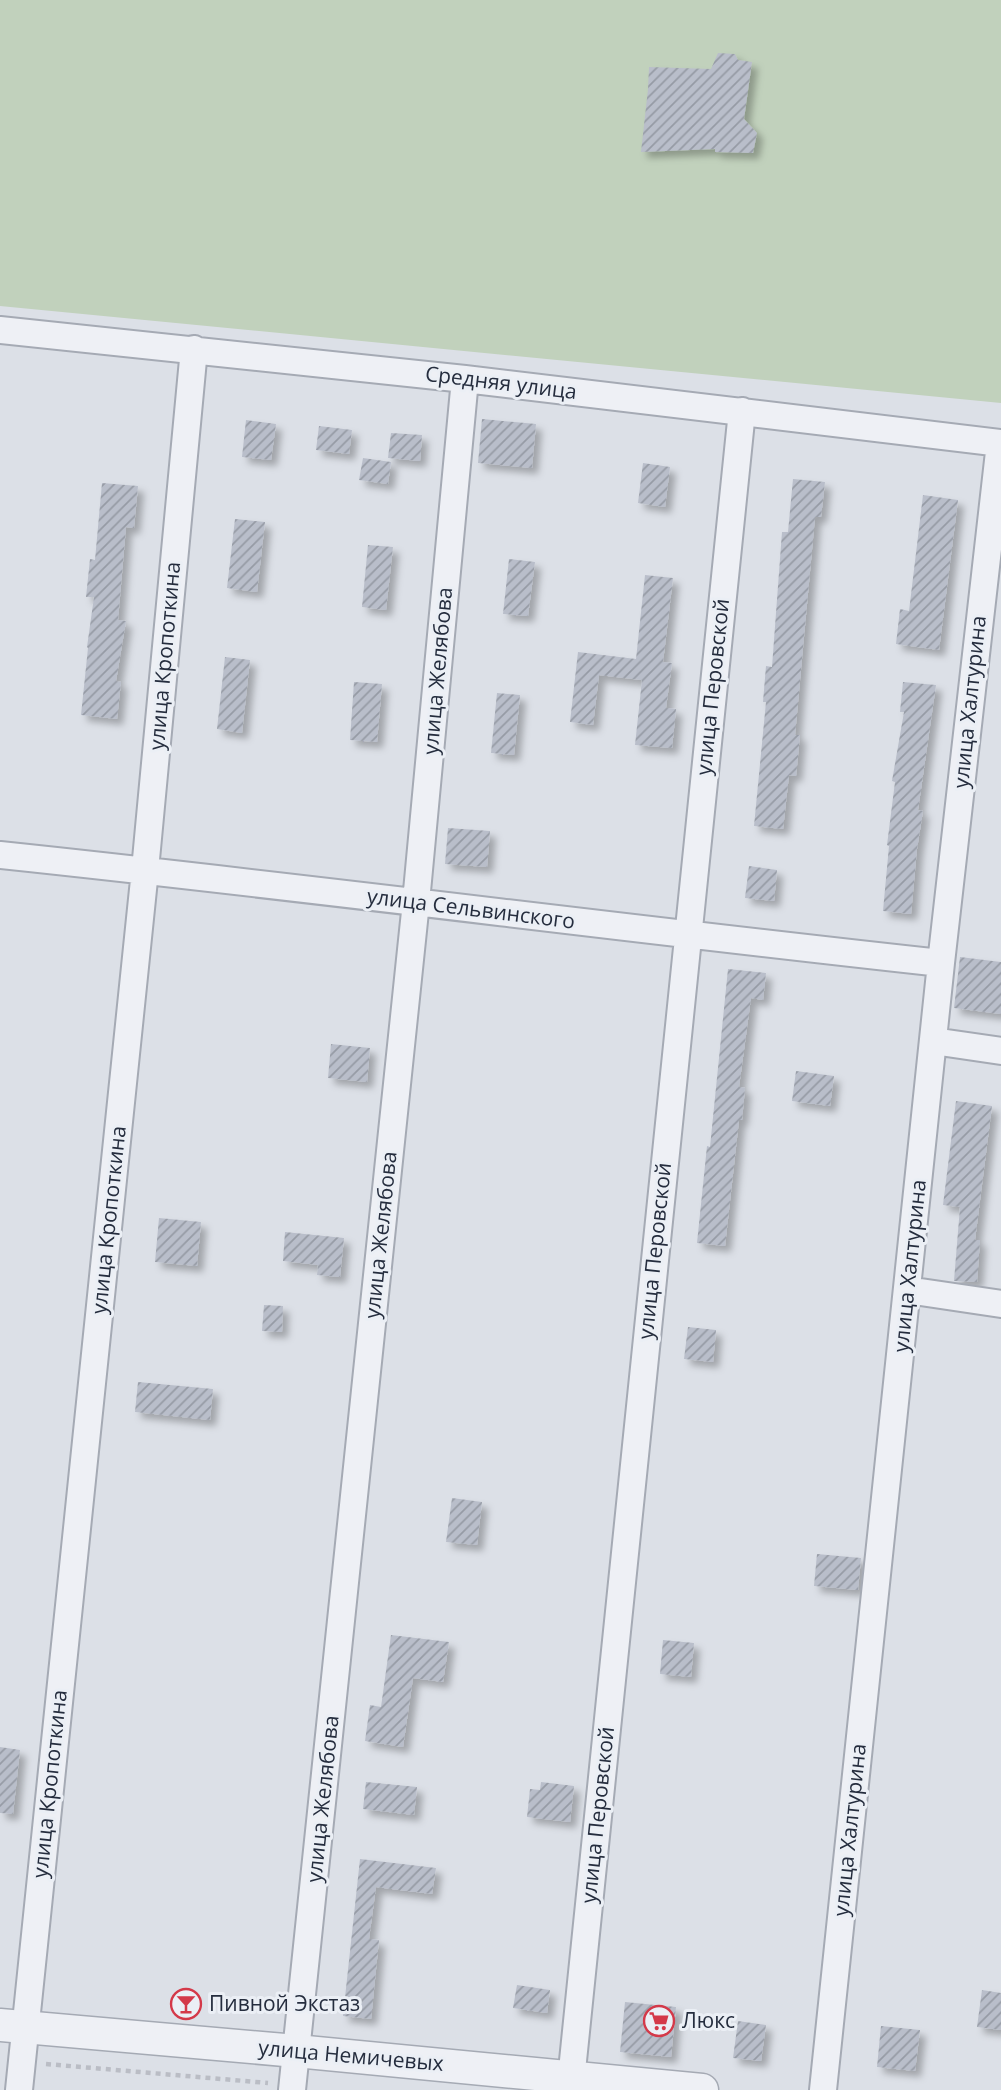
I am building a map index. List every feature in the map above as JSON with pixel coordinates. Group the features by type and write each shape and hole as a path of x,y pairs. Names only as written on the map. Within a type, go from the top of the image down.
{"street":[{"name":"Средняя улица","path":"0,330 465,379 1000,443"},
{"name":"улица Кропоткина","path":"19,2090 22,2062 13,2026 145,870 194,349"},
{"name":"улица Желябова","path":"293,2088 416,902 465,379"},
{"name":"улица Перовской","path":"570,2083 742,411"},
{"name":"улица Халтурина","path":"823,2090 941,962 1000,443"},
{"name":"улица Сельвинского","path":"0,855 941,962"},
{"path":"933,1041 1001,1051"},
{"path":"907,1290 1001,1304"},
{"name":"улица Немичевых","path":"13,2026 296,2050 570,2083 702,2090"}],"path":[{"path":"22,2062 293,2088"}],"green space":[{"path":"0,0 1001,0 1001,403 0,306"}],"building":[{"path":"718,53 735,54 738,60 752,62 744,119 757,133 753,153 715,152 715,149 641,152 649,67 711,69"},
{"path":"482,419 536,424 532,468 478,463"},
{"path":"246,420 276,424 271,460 242,457"},
{"path":"319,426 352,430 349,454 316,450"},
{"path":"391,433 422,435 420,461 388,458"},
{"path":"363,458 391,462 388,484 359,480"},
{"path":"643,463 670,467 665,507 638,503"},
{"path":"793,479 825,482 821,517 815,517 795,735 800,735 796,776 789,775 783,829 754,826 766,702 763,702 766,666 772,667 782,532 788,532"},
{"path":"102,483 138,486 134,528 126,527 118,620 126,621 116,681 121,682 117,719 81,715 94,597 86,597 90,559 95,560"},
{"path":"923,495 958,500 939,650 896,644 900,609 909,611"},
{"path":"235,519 265,522 257,592 227,588"},
{"path":"368,545 393,547 386,610 362,607"},
{"path":"509,559 535,562 528,616 503,614"},
{"path":"645,575 673,578 663,662 672,663 666,708 676,709 672,748 635,745 642,680 599,675 593,725 570,722 578,652 636,659"},
{"path":"225,657 250,660 242,733 217,729"},
{"path":"354,682 382,684 377,742 350,740"},
{"path":"903,682 936,685 918,810 923,811 911,914 883,911 887,845 895,782 892,781 904,712 900,712"},
{"path":"497,693 520,695 514,755 491,753"},
{"path":"448,828 490,831 487,867 445,864"},
{"path":"749,866 777,870 774,901 745,898"},
{"path":"960,957 1001,962 1001,1014 954,1008"},
{"path":"728,969 766,973 763,1000 751,998 739,1087 745,1088 742,1120 739,1120 725,1246 697,1243 707,1146 710,1147"},
{"path":"331,1044 370,1048 367,1082 328,1078"},
{"path":"796,1071 834,1076 830,1106 792,1101"},
{"path":"956,1101 992,1106 975,1240 980,1240 977,1282 954,1281 960,1207 943,1205"},
{"path":"159,1218 201,1222 197,1266 155,1262"},
{"path":"285,1232 344,1238 340,1277 317,1275 318,1265 283,1261"},
{"path":"264,1305 283,1306 282,1332 262,1331"},
{"path":"688,1327 716,1330 713,1362 684,1359"},
{"path":"138,1382 213,1389 210,1420 135,1412"},
{"path":"452,1498 482,1502 477,1545 446,1542"},
{"path":"817,1554 861,1558 858,1590 814,1586"},
{"path":"391,1635 449,1642 443,1682 413,1678 403,1747 365,1741 370,1705 381,1707"},
{"path":"663,1640 694,1643 691,1677 660,1674"},
{"path":"0,1747 20,1750 13,1814 0,1813"},
{"path":"366,1782 417,1787 414,1815 363,1809"},
{"path":"541,1782 574,1786 570,1822 527,1817 530,1789 540,1790"},
{"path":"360,1859 436,1868 432,1894 376,1887 369,1939 379,1940 371,2019 343,2016"},
{"path":"517,1985 550,1990 547,2013 513,2008"},
{"path":"982,1990 1001,1993 1001,2030 977,2027"},
{"path":"625,2002 676,2007 671,2057 620,2052"},
{"path":"738,2021 766,2025 761,2061 733,2058"},
{"path":"881,2026 920,2030 915,2071 877,2067"}],"place":[{"name":"Пивной Экстаз","path":"186,2004"},
{"name":"Люкс","path":"659,2021"}]}
